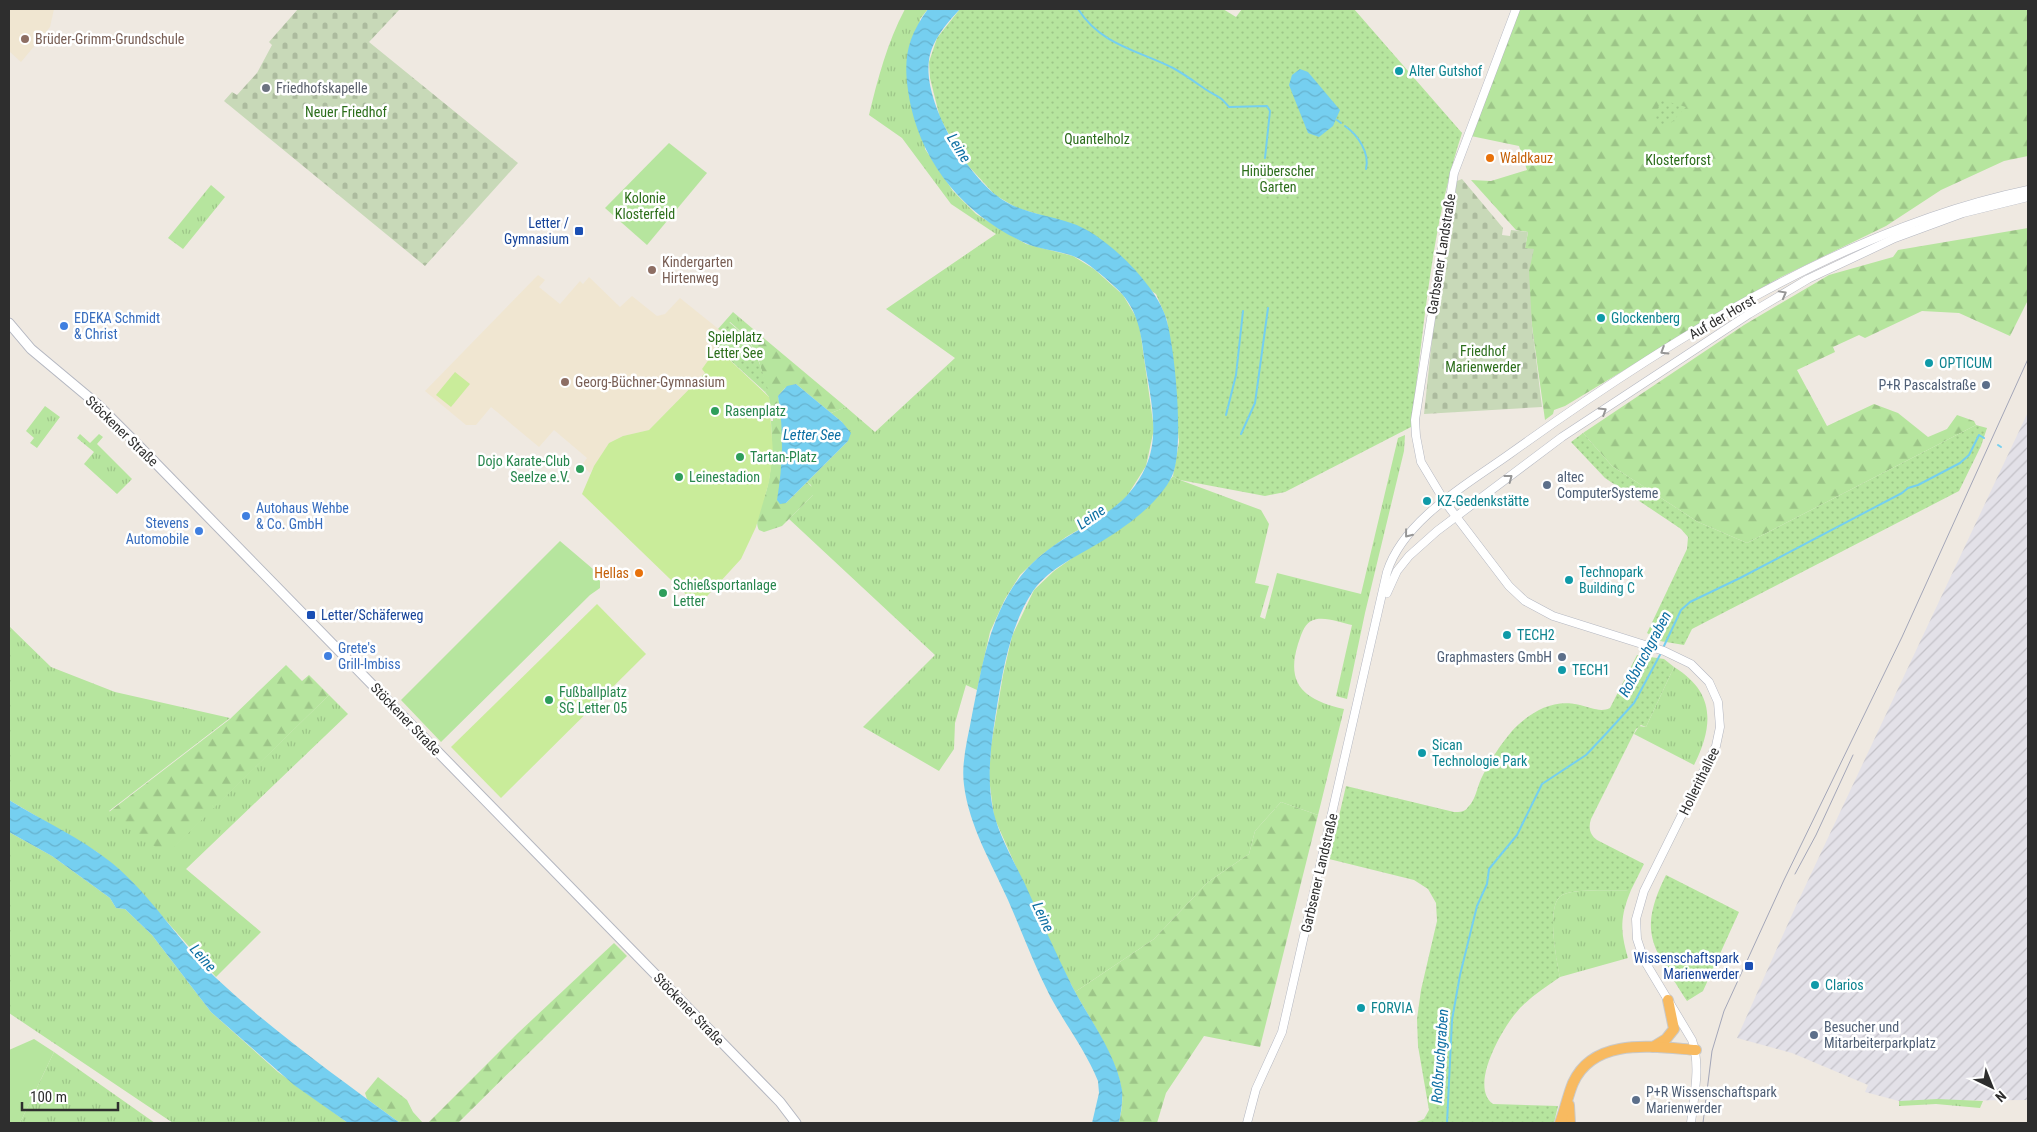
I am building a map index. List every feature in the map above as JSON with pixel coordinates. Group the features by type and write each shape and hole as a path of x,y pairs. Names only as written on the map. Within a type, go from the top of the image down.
{"highway":[{"path":"1653,1048 1666,1039 1674,1030 1668,1000"},
{"path":"1560,1123 1573,1082 1578,1074 1596,1057 1618,1049 1696,1050"},
{"path":"1568,1101 1570,1123"}],"main road":[{"name":"Stöckener Straße","path":"9,323 31,349 98,405 205,513 780,1102 796,1123"}],"street":[{"name":"Garbsener Landstraße","path":"1378,618 1396,571 1409,556 1456,517 1422,462 1416,436 1415,420 1454,174 1516,9"},
{"name":"Auf der Horst","path":"1445,502 1609,386 1708,324 1773,288 1845,253 1931,218 1972,204 2028,190"},
{"name":"Auf der Horst","path":"1456,517 1562,438 1716,335 1785,292 1848,259 1896,238 1963,214 2028,197"},
{"name":"Garbsener Landstraße","path":"1247,1123 1256,1089 1282,1032 1387,572 1397,548 1409,531 1445,502"},
{"name":"Hollerithallee","path":"1456,517 1505,583 1533,606 1562,620 1662,650 1686,661 1705,678 1716,696 1720,721 1718,740 1712,756 1644,891 1637,913 1636,933 1641,953 1696,1050"},
{"path":"1691,1123 1697,1063 1696,1050"}],"shaded area":[{"name":"Brüder-Grimm-Grundschule","path":"9,9 54,9 50,27 21,62 9,51"},
{"name":"Georg-Büchner-Gymnasium","path":"538,275 545,280 539,287 560,304 580,281 583,284 589,277 620,307 632,296 657,316 665,314 680,298 721,331 719,347 702,369 705,373 649,430 623,436 609,443 590,473 582,465 587,458 554,430 539,447 491,407 476,425 466,425 425,391"},
{"name":"Clarios","path":"2028,412 2028,1100 1899,1101 1865,1092 1868,1085 1792,1053 1737,1038 1795,908"}],"green space":[{"name":"Neuer Friedhof","path":"298,9 400,9 369,42 518,163 425,266 224,101 232,92 237,95 257,73 272,45 269,42"},
{"path":"905,9 928,9 920,19 925,149 953,191 976,214 1026,244 1073,256 1094,269 1123,295 1139,322 1154,429 1146,466 1127,496 1111,511 1066,537 1040,556 1020,575 1005,599 990,632 977,690 966,685 955,723 954,749 939,771 863,727 935,655 789,519 813,495 811,485 807,482 848,441 842,422 831,413 846,407 875,432 955,358 886,309 996,234 951,204 902,138 869,115 888,48"},
{"name":"Hinüberscher Garten","path":"960,9 1223,9 1236,17 1242,9 1354,9 1462,133 1451,169 1436,241 1411,427 1285,492 1265,496 1180,480 1173,476 1179,442 1167,320 1156,294 1041,215 1017,208 995,195 963,160 940,118 930,78 929,62 937,38"},
{"name":"Klosterforst","path":"1520,9 2028,9 2028,156 2004,161 1941,190 1886,226 1781,277 1565,406 1554,410 1553,414 1545,420 1532,326 1525,248 1528,232 1516,230 1471,180 1491,181 1527,170 1519,146 1471,136"},
{"path":"1662,100 1686,107 1669,125 1655,125 1653,117"},
{"name":"Kolonie Klosterfeld","path":"669,143 707,173 647,245 605,208"},
{"name":"Friedhof Marienwerder","path":"1462,179 1503,228 1502,235 1510,236 1511,230 1528,232 1525,248 1534,249 1529,271 1532,326 1542,407 1424,414 1436,302 1457,181"},
{"path":"211,185 225,197 183,249 168,238"},
{"path":"2028,228 2028,300 2010,336 1959,313 1922,311 1865,338 1859,335 1833,347 1835,352 1797,370 1827,426 1874,404 1898,413 1928,437 1947,429 1957,415 1974,421 1976,425 1747,543 1698,522 1612,466 1583,433 1744,325 1829,275 1893,257 1898,250"},
{"path":"733,312 766,340 750,343 747,337 730,322 721,331 718,329"},
{"name":"Spielplatz Letter See","path":"729,322 745,337 755,352 768,390 765,392 717,348 721,331"},
{"path":"766,340 846,407 831,413 796,384 785,388 778,396 783,424 782,472 786,503 807,482 813,488 813,495 782,526 764,532 759,530 757,521 770,474 772,448 771,421 773,421 773,412 770,411 769,397 765,392 767,390 757,354 750,343"},
{"name":"Leinestadion","path":"717,348 769,397 773,453 769,482 756,527 741,559 698,606 582,494 594,466 609,443 623,436 649,430 705,373 702,369"},
{"path":"455,372 470,384 451,407 436,395"},
{"path":"45,406 60,417 37,448 30,443 34,438 26,431"},
{"path":"1976,425 1987,428 1981,446 1959,491 1692,629 1684,645 1660,641 1647,633 1687,549 1688,537 1681,529 1605,478 1571,442 1583,433 1612,466 1698,522 1747,543"},
{"path":"80,434 90,443 99,434 103,437 97,444 132,479 117,494 84,464 94,452 77,438"},
{"path":"1405,435 1404,451 1365,613 1347,699 1336,696 1352,625 1326,619 1316,619 1308,623 1304,628 1298,644 1294,671 1302,689 1309,696 1319,701 1344,709 1318,815 1281,802 1255,831 1249,854 1208,882 1154,939 1075,992 1045,933 994,817 989,778 991,746 1003,675 1012,636 1034,590 1054,571 1155,499 1173,476 1261,510 1269,524 1255,583 1269,586 1260,617 1265,619 1277,573 1361,594 1398,438"},
{"path":"560,541 600,575 600,588 590,595 441,742 401,700"},
{"name":"Fußballplatz SG Letter 05","path":"597,604 646,654 501,798 451,747"},
{"path":"9,626 51,667 115,692 230,718 109,811 166,854 329,695 348,714 186,869 261,932 216,977 138,889 113,865 97,852 9,800"},
{"path":"1637,655 1664,659 1674,667 1646,727 1641,725 1636,729 1591,819 1590,828 1591,834 1597,840 1644,864 1631,890 1576,891 1562,895 1557,901 1553,921 1560,977 1530,999 1515,1014 1496,1045 1486,1073 1484,1085 1486,1096 1493,1104 1558,1106 1554,1123 1414,1123 1424,1119 1429,1110 1418,1046 1417,1019 1421,990 1437,921 1436,903 1428,889 1414,880 1329,859 1346,786 1454,812 1464,811 1476,794 1481,779 1495,754 1519,724 1543,708 1561,703 1570,703 1599,710 1610,708"},
{"path":"286,665 302,681 309,675 329,695 166,855 109,812 230,719"},
{"path":"1674,667 1697,687 1704,698 1707,710 1705,736 1694,765 1634,734 1639,726 1646,727"},
{"path":"1281,802 1318,815 1260,1047 1204,1036 1166,1093 1157,1123 1119,1123 1122,1097 1116,1068 1075,992 1154,939 1208,882 1249,854 1255,831"},
{"path":"9,832 52,856 110,898 116,908 125,909 152,935 211,1012 278,1072 348,1123 173,1123 9,1013"},
{"path":"1666,875 1739,912 1703,991 1687,1001 1658,954 1653,941 1651,928 1652,913"},
{"path":"1631,890 1622,924 1628,958 1560,977 1553,921 1557,901 1562,895 1576,891"},
{"path":"614,943 627,956 458,1123 428,1123 518,1033"},
{"path":"34,1039 54,1052 20,1123 9,1123 9,1050"},
{"path":"54,1052 155,1123 20,1123"},
{"path":"378,1077 407,1100 413,1112 423,1123 400,1123 367,1099 365,1093"},
{"path":"1938,1099 1983,1101 1980,1108 1936,1104 1899,1106 1899,1101"}],"water":[{"path":"928,9 960,9 945,26 933,46 929,60 929,77 932,95 948,134 971,169 984,184 1004,201 1013,206 1071,223 1098,237 1112,248 1139,274 1150,289 1159,302 1169,329 1175,371 1178,421 1176,463 1172,476 1160,495 1142,512 1113,534 1057,568 1033,591 1014,630 1006,658 990,757 991,800 1000,831 1066,973 1101,1036 1119,1076 1122,1102 1119,1123 1092,1123 1099,1093 1098,1081 1088,1059 1044,984 982,844 967,800 963,767 986,650 1000,610 1010,591 1023,573 1039,557 1112,509 1137,483 1146,466 1153,440 1153,426 1151,398 1141,337 1133,310 1128,302 1100,274 1073,256 1029,245 984,219 951,188 938,170 918,129 911,107 906,67 907,56 914,33"},
{"path":"1300,69 1308,72 1340,110 1333,126 1319,137 1308,133 1289,85 1292,75"},
{"name":"Letter See","path":"796,384 842,422 851,433 848,441 786,503 780,504 777,500 782,461 782,435 778,396 787,386"},
{"path":"9,800 75,838 112,863 153,904 216,978 238,998 306,1054 400,1123 348,1123 294,1085 211,1012 152,935 125,909 116,908 110,898 52,856 9,832"}],"waterway":[{"path":"1078,9 1097,31 1109,39 1177,70 1220,98 1229,107 1267,106 1270,111 1265,158"},
{"path":"1337,120 1341,123"},
{"path":"1345,126 1354,134 1365,151 1366,169"},
{"path":"1241,434 1255,403 1268,308"},
{"path":"1226,415 1236,375 1243,311"},
{"name":"Roßbruchgraben","path":"1663,648 1681,610 1690,602 1740,578 1902,493 1908,488 1918,485 1960,463 1969,455 1979,435 1984,438"},
{"name":"Roßbruchgraben","path":"1447,1123 1452,1020 1460,975 1477,906 1487,884 1489,869 1517,835 1542,784 1586,755 1634,703 1661,653"}],"tram line":[{"path":"1703,1123 1712,1051 1724,1011 1784,880 1902,637 2028,359"},
{"path":"1795,874 1816,835 1853,755"}],"place":[{"name":"Brüder-Grimm-Grundschule","path":"25,39"},
{"name":"Alter Gutshof","path":"1399,71"},
{"name":"Friedhofskapelle","path":"266,88"},
{"name":"Waldkauz","path":"1490,158"},
{"name":"Letter / Gymnasium","path":"579,231"},
{"name":"Kindergarten Hirtenweg","path":"652,270"},
{"name":"Glockenberg","path":"1601,318"},
{"name":"EDEKA Schmidt & Christ","path":"64,326"},
{"name":"OPTICUM","path":"1929,363"},
{"name":"Georg-Büchner-Gymnasium","path":"565,382"},
{"name":"P+R Pascalstraße","path":"1986,385"},
{"name":"Rasenplatz","path":"715,411"},
{"name":"Tartan-Platz","path":"740,457"},
{"name":"Dojo Karate-Club Seelze e.V.","path":"580,469"},
{"name":"Leinestadion","path":"679,477"},
{"name":"altec ComputerSysteme","path":"1547,485"},
{"name":"KZ-Gedenkstätte","path":"1427,501"},
{"name":"Autohaus Wehbe & Co. GmbH","path":"246,516"},
{"name":"Stevens Automobile","path":"199,531"},
{"name":"Hellas","path":"639,573"},
{"name":"Technopark Building C","path":"1569,580"},
{"name":"Schießsportanlage Letter","path":"663,593"},
{"name":"Letter/Schäferweg","path":"311,615"},
{"name":"TECH2","path":"1507,635"},
{"name":"Grete's Grill-Imbiss","path":"328,656"},
{"name":"Graphmasters GmbH","path":"1562,657"},
{"name":"TECH1","path":"1562,670"},
{"name":"Fußballplatz SG Letter 05","path":"549,700"},
{"name":"Sican Technologie Park","path":"1422,753"},
{"name":"Wissenschaftspark Marienwerder","path":"1749,966"},
{"name":"Clarios","path":"1815,985"},
{"name":"FORVIA","path":"1361,1008"},
{"name":"Besucher und Mitarbeiterparkplatz","path":"1814,1035"},
{"name":"P+R Wissenschaftspark Marienwerder","path":"1636,1100"}],"park label":[{"name":"Quantelholz","path":"1097,139"}],"water label":[{"name":"Leine","path":"959,148"},
{"name":"Leine","path":"1091,517"},
{"name":"Leine","path":"1043,917"},
{"name":"Leine","path":"203,958"}]}
